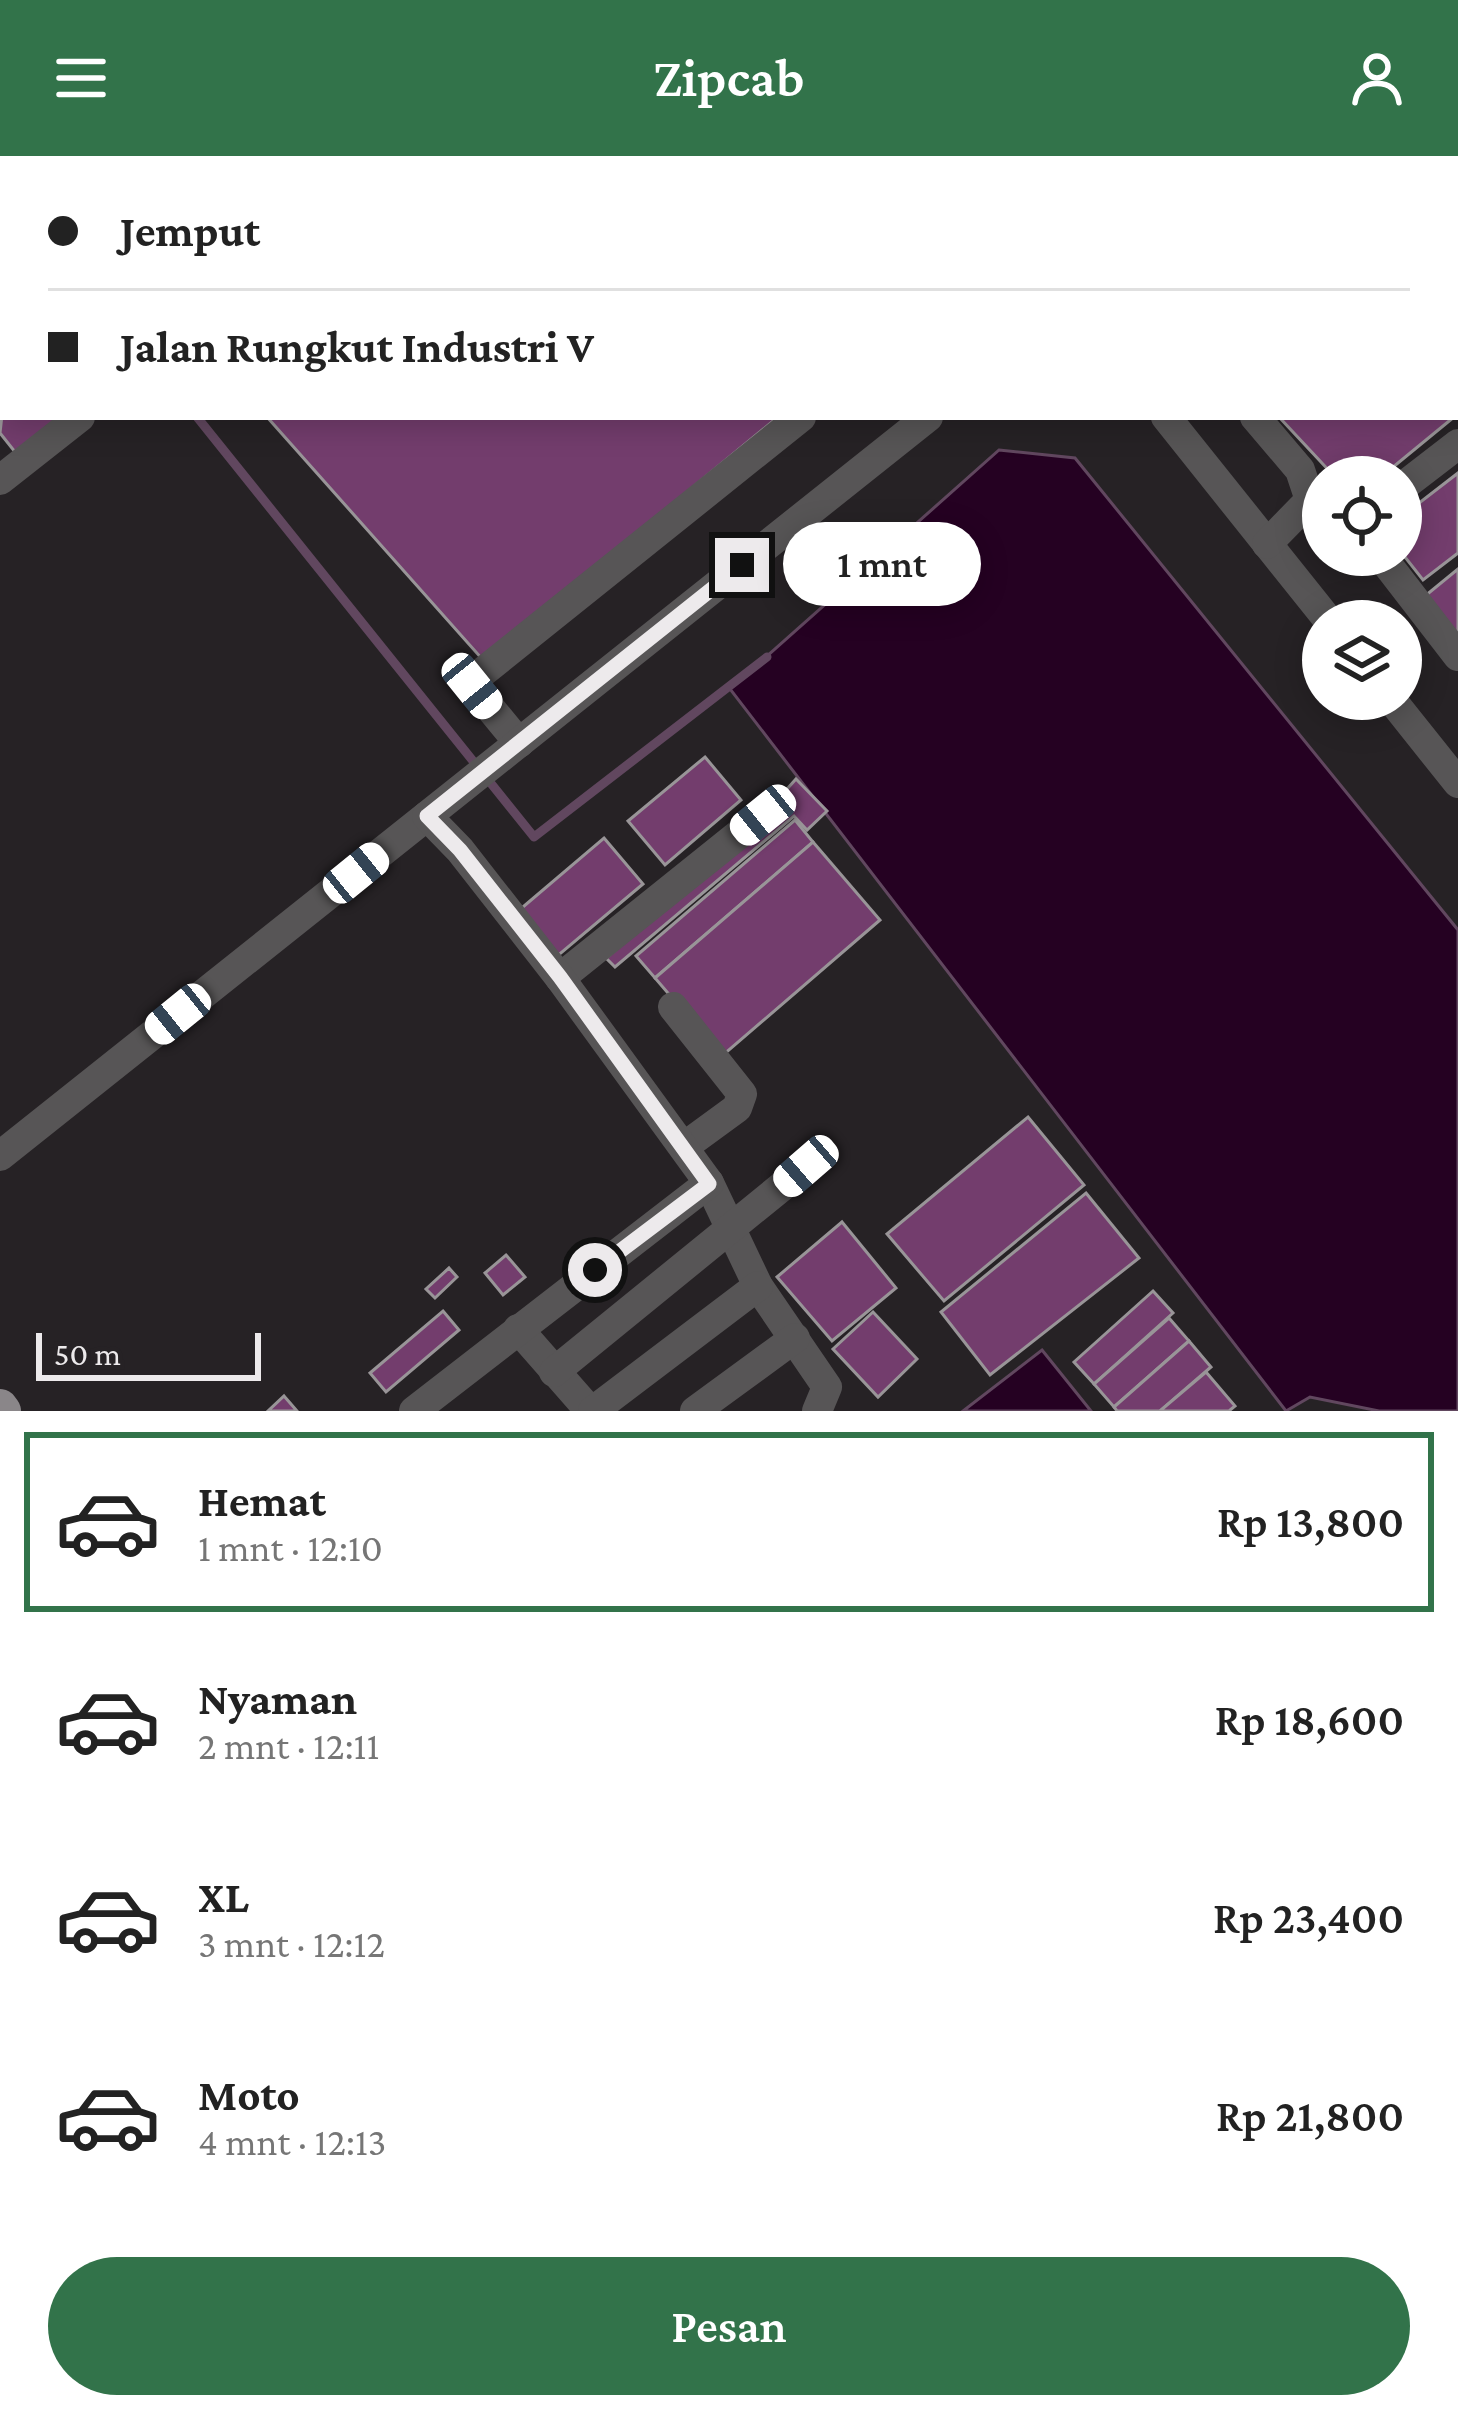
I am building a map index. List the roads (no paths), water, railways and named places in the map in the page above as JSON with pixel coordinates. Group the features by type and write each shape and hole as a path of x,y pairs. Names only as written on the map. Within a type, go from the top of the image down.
{"street":[{"path":"0,481 76,420"},
{"path":"509,750 472,686 474,679 798,420"},
{"path":"0,1156 924,420"},
{"path":"1168,420 1312,600"},
{"path":"1258,420 1309,483 1310,500 1267,544"},
{"path":"1422,472 1458,444"},
{"path":"1396,576 1458,656"},
{"path":"1408,720 1458,783"},
{"path":"560,977 763,815"},
{"path":"427,816 460,850 560,977 685,1146 709,1184 758,1286 827,1388 817,1411"},
{"path":"673,1007 742,1094 737,1108 685,1146"},
{"path":"554,1372 731,1232 806,1166"},
{"path":"414,1411 709,1184"},
{"path":"518,1329 591,1411 758,1286"},
{"path":"695,1411 795,1338"}],"waterway":[{"path":"199,420 534,837 767,657"}]}
